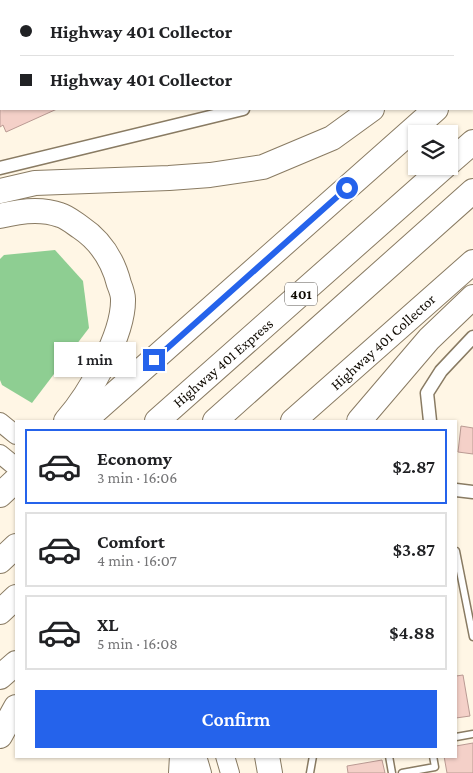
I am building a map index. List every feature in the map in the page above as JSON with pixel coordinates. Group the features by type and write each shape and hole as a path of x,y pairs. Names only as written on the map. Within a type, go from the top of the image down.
{"highway":[{"path":"0,191 34,183 169,178 210,175 263,167 332,138 371,110"},
{"path":"85,420 435,110"},
{"path":"458,155 473,142"},
{"name":"Highway 401 Express","path":"158,420 435,175"},
{"name":"401","path":"216,420 473,192"},
{"path":"0,216 25,210 60,215 94,236 106,251 116,270 123,299 118,332 76,410 67,420"},
{"name":"Highway 401 Collector","path":"294,420 473,262"},
{"path":"360,420 429,339 473,297"},
{"path":"0,560 15,547"},
{"path":"0,612 15,598"},
{"path":"0,677 15,664"},
{"path":"0,736 15,709"},
{"path":"180,773 182,758"},
{"path":"260,773 261,758"},
{"path":"267,758 270,773"}],"main road":[{"path":"0,422 15,434"},
{"path":"0,454 12,481"},
{"path":"198,758 202,773"},
{"path":"226,758 230,773"}],"street":[{"path":"0,168 239,110"},
{"path":"430,420 427,393 441,371 473,337"},
{"path":"457,490 473,492"}],"lane":[{"path":"457,556 473,637"},
{"path":"457,737 473,734"},
{"path":"310,773 313,758"},
{"path":"389,758 392,773"},
{"path":"402,773 435,767 434,758"}],"green space":[{"path":"55,250 83,281 89,328 32,403 2,385 0,380 0,259 4,255"}],"building":[{"path":"0,110 55,110 6,132 3,125 0,127"},
{"path":"461,426 473,428 473,454 458,452"},
{"path":"463,675 470,716 457,718 457,676"},
{"path":"473,743 473,773 447,773 444,758 457,758 457,746"},
{"path":"382,760 385,773 348,773 347,766"}],"route":[{"path":"154,360 347,188"}]}
